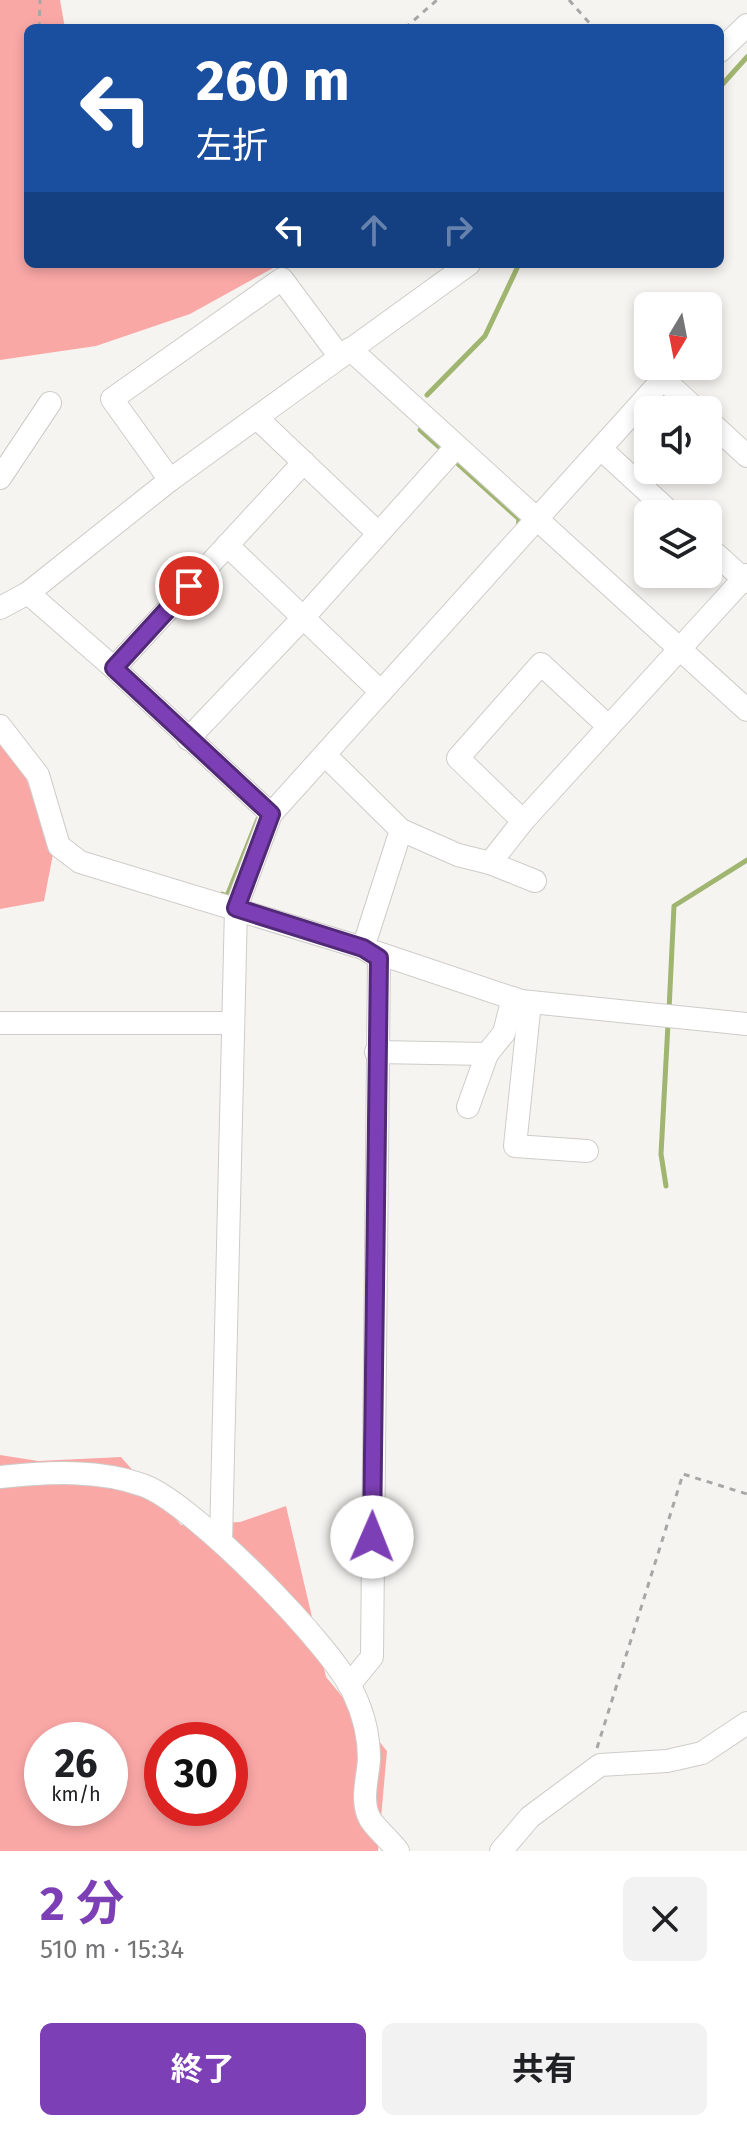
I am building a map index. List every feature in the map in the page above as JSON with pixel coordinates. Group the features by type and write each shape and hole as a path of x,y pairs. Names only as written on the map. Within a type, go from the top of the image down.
{"street":[{"path":"724,47 747,25"},
{"path":"0,608 28,593 170,480 463,268"},
{"path":"170,480 112,399 282,279 345,353 539,519 747,710"},
{"path":"648,396 663,379 682,396"},
{"path":"0,478 50,403"},
{"path":"221,1541 236,908 271,814 634,412"},
{"path":"258,419 378,533"},
{"path":"722,433 747,456"},
{"path":"188,739 303,618 456,447"},
{"path":"601,449 657,500"},
{"path":"114,668 304,462"},
{"path":"227,545 381,692"},
{"path":"490,863 523,821 678,647 746,579 722,559"},
{"path":"28,593 271,814"},
{"path":"523,821 458,758 541,664 608,726"},
{"path":"0,726 38,775 59,846 80,862 236,908 521,1000 747,1024"},
{"path":"326,756 401,830 458,855 490,863 535,881"},
{"path":"363,948 401,830"},
{"path":"349,1685 372,1657 379,958 363,948"},
{"path":"468,1107 487,1054 504,1033 521,1000"},
{"path":"521,1000 515,1146 587,1151"},
{"path":"0,1023 233,1023"},
{"path":"376,1052 487,1054"},
{"path":"0,1477 95,1474 146,1486 175,1503 221,1541 309,1632 349,1685 368,1732 365,1799 370,1818 398,1851"},
{"path":"501,1851 530,1817 590,1771 606,1763 667,1761 702,1753 747,1723"}],"path":[{"path":"39,24 40,0"},
{"path":"410,24 437,0"},
{"path":"569,0 590,24"},
{"path":"590,1771 683,1474 747,1494"}],"shaded area":[{"path":"0,0 60,0 64,24 24,24 24,268 273,268 190,314 96,346 0,360"},
{"path":"0,739 25,775 53,854 44,901 0,909"},
{"path":"0,1455 38,1461 121,1457 181,1525 240,1522 286,1506 326,1677 387,1751 378,1851 0,1851"}],"waterway":[{"path":"724,83 747,57"},
{"path":"427,395 485,336 517,268"},
{"path":"420,430 439,447"},
{"path":"458,464 519,519 518,528"},
{"path":"222,894 227,896 258,819"},
{"path":"669,1010 674,906 747,860"},
{"path":"666,1186 661,1154 668,1024"}],"route":[{"path":"189,586 114,668 271,814 236,908 363,948 379,958 372,1537"}]}
